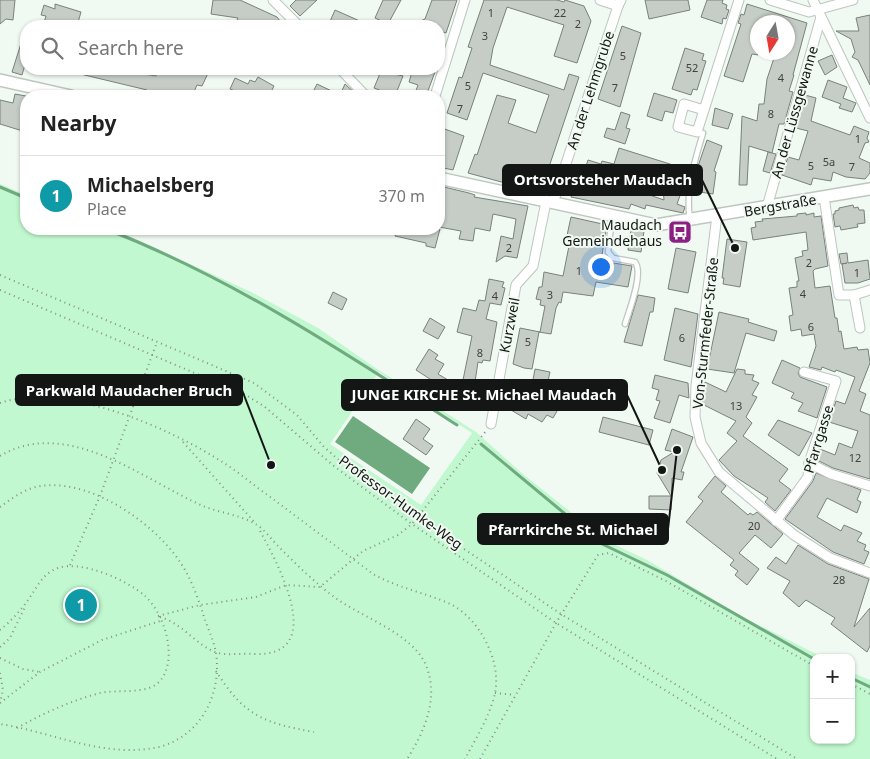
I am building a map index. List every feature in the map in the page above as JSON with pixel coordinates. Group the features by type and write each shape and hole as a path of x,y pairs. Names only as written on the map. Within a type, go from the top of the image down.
{"street":[{"path":"273,0 293,20"},
{"path":"445,65 466,0"},
{"path":"600,0 620,3"},
{"path":"704,110 739,0"},
{"path":"770,0 809,12 819,13 853,0"},
{"path":"813,0 870,118"},
{"name":"An der Lehmgrube","path":"549,202 620,3"},
{"name":"An der Lüssgewanne","path":"767,207 819,13"},
{"path":"346,75 360,90"},
{"path":"437,90 442,75"},
{"path":"0,80 44,90"},
{"name":"Bergstraße","path":"445,179 656,225 870,189"},
{"path":"824,197 839,295 854,295 870,290"},
{"name":"Kurzweil","path":"491,424 516,285 533,266 549,202"},
{"name":"Von-Sturmfeder-Straße","path":"718,215 696,386 695,417 698,432 709,459 719,472 794,535 830,558 870,573"},
{"path":"854,295 860,328"},
{"name":"Pfarrgasse","path":"776,521 808,477 809,463 836,381 804,372"},
{"path":"809,463 831,474 870,486"}],"lane":[{"path":"690,220 687,204 703,133"},
{"path":"612,217 608,252 613,258 634,262 638,269 636,286 625,324"}],"path":[{"path":"0,275 254,383 274,396 297,415 324,447 340,461 418,518 561,614 796,759"},
{"name":"Professor-Humke-Weg","path":"0,290 246,395 265,407 335,467 412,524 556,623 777,759"},
{"path":"70,565 100,496 128,416 157,342"},
{"path":"0,403 13,399 44,396 87,404 128,416 182,440 224,463 353,559 393,585 449,603 463,612 482,634 493,660 496,678 495,692 481,729 465,759"},
{"path":"158,616 200,605 256,597 286,585 320,587 363,550 398,535 412,524 491,424"},
{"path":"182,440 257,525 320,587 347,606 408,642 423,660 430,679 432,698 426,721 407,759"},
{"path":"0,456 28,444 47,443 69,446 114,459 203,506 257,525 280,567 286,585 293,620 293,632 287,644 279,652 267,655 216,652 169,620 158,616"},
{"path":"0,508 17,494 33,487 78,488 100,496 137,520 161,540 180,562 200,605 216,652 216,671 210,702 198,724 174,742 159,747 119,750 67,741 0,724"},
{"path":"480,759 561,614 598,555 609,553 666,581 810,664"},
{"path":"0,647 10,638 27,601 43,576 70,565 86,567 125,583 145,596 158,616 169,649 165,674 157,684 146,688 100,693 59,706 17,728"},
{"path":"0,630 27,601"},
{"path":"0,703 40,672 102,640 160,621"},
{"path":"0,658 24,669 40,672"},
{"path":"216,671 239,703 253,714 288,727 314,732"},
{"path":"0,673 3,690 0,703"},
{"path":"855,686 870,694"},
{"path":"495,692 516,695"}],"shaded area":[{"path":"0,184 20,192 20,235 127,235 251,292 318,328 374,367 476,432 524,475 607,541 647,560 743,617 816,654 810,654 810,744 855,744 855,674 870,680 870,759 0,759","holes":["379,372 472,433 421,505 330,444"]},
{"path":"353,416 430,468 412,494 335,442"}],"building":[{"path":"0,0 15,0 13,20 6,19 0,24"},
{"path":"213,0 240,0 277,17 279,20 237,20 238,18 211,14"},
{"path":"296,0 317,0 300,16 290,6"},
{"path":"383,0 401,0 390,20 375,18"},
{"path":"432,0 457,0 446,33 445,20 423,20 425,19"},
{"path":"484,0 557,0 564,2 565,0 584,6 591,21 577,63 554,56 564,25 507,7 493,48 490,65 564,90 569,74 579,77 541,191 527,188 531,173 515,167 509,184 468,173 475,154 477,155 497,95 516,100 508,123 536,133 549,95 483,73 467,120 447,113 459,77 462,78 472,48 468,47"},
{"path":"645,0 688,0 690,10 649,19"},
{"path":"707,0 723,0 722,3 727,5 726,9 729,10 726,19 723,18 722,24 701,17"},
{"path":"55,4 81,12 79,20 45,20 46,16 41,15 44,5 55,9"},
{"path":"747,4 782,15 750,15 750,60 743,82 724,76 741,24 738,23 741,14 744,15"},
{"path":"335,10 358,20 331,20"},
{"path":"870,15 870,85 858,60 852,57 855,52 851,39 836,31 859,31 856,18"},
{"path":"795,19 807,23 789,91 793,92 784,124 779,124 772,153 749,146 747,185 739,185 742,116 757,121 759,104 764,104 767,79 773,60 795,60"},
{"path":"622,26 641,33 620,107 598,99"},
{"path":"20,47 20,74 12,72"},
{"path":"685,48 704,54 702,60 706,61 697,90 693,89 691,95 672,89"},
{"path":"832,55 837,67 825,75 818,61"},
{"path":"84,75 207,75 202,86 197,85 195,90 147,90"},
{"path":"379,75 403,76 397,90 379,90 374,88"},
{"path":"411,75 434,75 428,90 416,90 418,85 409,82"},
{"path":"258,77 274,86 272,90 230,89 235,78 248,84 250,80 255,82"},
{"path":"828,80 847,87 843,98 856,103 852,112 839,108 841,104 822,97"},
{"path":"317,84 330,90 314,90"},
{"path":"345,84 352,90 342,90"},
{"path":"654,93 677,100 673,113 665,111 662,121 647,116"},
{"path":"15,94 20,95 20,130 0,124 0,100 13,103"},
{"path":"805,95 816,98 811,121 850,135 854,126 869,132 867,138 869,142 865,143 859,158 870,163 870,173 865,179 846,177 833,172 831,181 813,178 811,185 782,175 788,157 799,160 808,131 796,128"},
{"path":"715,108 733,114 728,129 712,125"},
{"path":"621,112 630,115 626,128 630,129 625,144 604,137 607,128 615,130"},
{"path":"445,129 464,136 453,170 445,168"},
{"path":"707,140 722,146 714,171 716,172 713,194 693,191 696,172"},
{"path":"619,148 689,170 685,190 682,190 677,204 685,207 683,213 646,205 645,209 631,204 629,209 571,197 574,182 580,184 588,160 601,164 602,161 614,164","holes":["648,172 662,177 664,200 641,192"]},
{"path":"768,152 776,154 770,173 763,171"},
{"path":"445,187 475,195 474,197 528,206 517,258 505,256 496,262 501,236 513,239 516,219 493,214 490,231 475,228 473,241 459,239 461,231 445,228"},
{"path":"853,205 854,208 858,207 859,210 864,210 865,223 857,224 858,227 841,230 840,226 835,227 833,214 835,214 835,211 839,210 839,208"},
{"path":"806,213 806,215 814,213 814,217 821,216 828,266 813,271 815,288 830,286 835,318 837,318 839,332 841,331 844,349 857,347 858,350 868,349 870,363 859,391 866,394 860,411 870,415 870,479 833,468 817,460 820,449 835,455 839,443 852,448 858,431 829,422 836,401 845,404 855,377 836,370 835,372 822,367 821,370 809,367 816,346 814,334 802,336 801,329 791,331 789,316 793,315 789,288 797,287 797,281 799,281 795,258 803,256 802,251 808,250 806,232 753,240 751,228 756,227 755,222 763,221 762,219 797,216 797,214"},
{"path":"571,217 607,225 601,261 632,266 628,287 596,282 593,296 563,292 561,303 559,302 556,308 551,334 539,332 532,369 524,368 513,364 520,328 540,332 545,306 540,305 541,300 536,299 539,287 542,287 544,272 563,276 570,241 566,240"},
{"path":"631,229 644,231 641,252 628,250"},
{"path":"438,235 435,248 426,246 426,243 395,236"},
{"path":"727,239 747,242 740,287 723,284 724,278 722,278"},
{"path":"676,248 696,252 688,293 668,289"},
{"path":"847,253 848,263 868,260 870,279 858,283 845,283 842,264 847,263 841,264 839,254"},
{"path":"489,279 504,282 502,287 505,288 501,305 490,303 486,319 497,322 490,361 483,360 482,363 478,362 475,382 477,382 476,389 484,391 482,404 477,403 473,406 469,401 463,400 466,381 463,380 472,336 457,332 463,308 476,311 479,300 485,301"},
{"path":"333,292 347,299 342,310 328,303"},
{"path":"638,295 655,298 653,312 650,312 642,346 624,342"},
{"path":"675,308 698,314 691,367 664,360"},
{"path":"719,312 749,319 748,322 777,331 774,341 746,333 734,373 707,369"},
{"path":"430,318 445,327 438,339 423,331"},
{"path":"429,349 438,355 435,359 444,364 438,374 448,380 442,391 431,384 433,381 416,370"},
{"path":"782,360 800,368 798,373 800,377 827,387 817,418 798,411 803,403 791,398 794,393 772,383"},
{"path":"535,369 550,372 548,381 540,394 560,406 553,418 547,415 542,422 528,414 526,419 506,407 515,390 526,396 532,385"},
{"path":"737,369 745,370 745,374 754,375 752,380 759,383 752,395 757,397 746,417 752,423 743,436 788,469 779,481 791,490 775,511 765,502 768,498 734,476 719,460 737,441 727,433 736,421 702,404 705,382 726,392"},
{"path":"655,375 688,383 689,398 679,395 670,423 654,418 660,401 656,400 659,390 652,388"},
{"path":"603,417 653,430 649,445 599,432"},
{"path":"416,419 430,429 423,439 433,446 426,455 403,439"},
{"path":"778,420 812,433 799,456 768,435"},
{"path":"672,429 693,437 681,472 684,472 682,480 672,478 671,510 649,509 649,496 671,496 657,473 661,460 674,452 665,450"},
{"path":"816,473 861,490 857,500 861,502 857,513 827,498 817,517 841,531 844,525 862,533 857,541 866,545 864,550 869,552 864,564 833,552 785,519 813,481"},
{"path":"715,476 726,486 721,492 748,515 750,513 753,515 757,512 783,534 771,548 755,535 739,553 759,569 747,585 735,575 738,571 730,565 734,560 686,522 703,501 698,497"},
{"path":"798,545 828,564 869,579 854,627 870,608 870,646 867,652 831,624 835,618 806,600 799,607 783,593 790,581 767,568 776,557 786,564"}],"waterway":[{"path":"0,187 20,195"},
{"path":"121,235 153,248 243,293 330,344 457,425"},
{"path":"481,444 600,543 667,575 810,657"},
{"path":"855,680 870,687"}],"place":[{"name":"Maudach Gemeindehaus","path":"680,232"},
{"name":"Ortsvorsteher Maudach","path":"735,248"},
{"name":"Pfarrkirche St. Michael","path":"677,450"},
{"name":"Parkwald Maudacher Bruch","path":"271,465"},
{"name":"JUNGE KIRCHE St. Michael Maudach","path":"662,470"},
{"name":"Michaelsberg","path":"81,605"}]}
